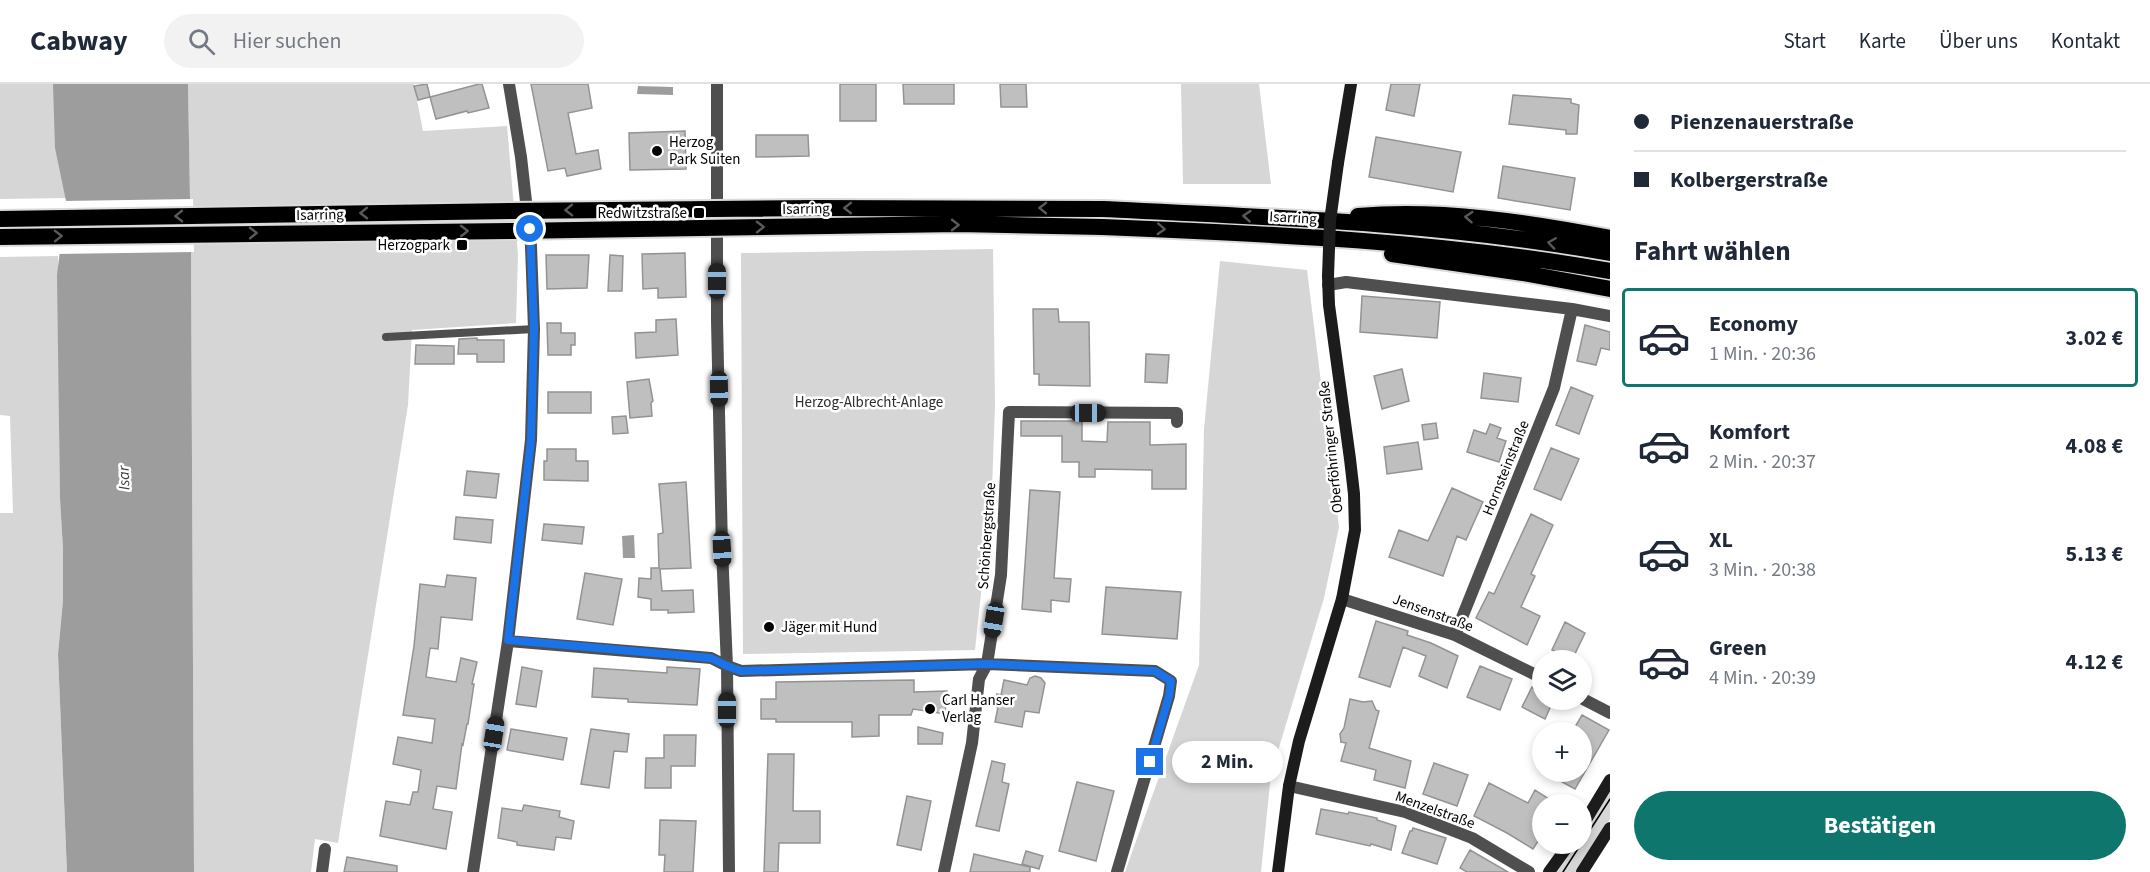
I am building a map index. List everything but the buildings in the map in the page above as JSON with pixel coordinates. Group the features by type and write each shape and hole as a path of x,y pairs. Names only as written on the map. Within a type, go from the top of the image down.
{"highway":[{"name":"Isarring","path":"0,219 827,207 1102,209 1306,220 1478,234 1554,243 1610,253"},
{"path":"1306,220 1385,214 1453,216 1562,229 1610,238"},
{"name":"Isarring","path":"0,237 958,224 1102,227 1330,238 1474,251 1610,271"},
{"path":"1330,238 1382,252 1523,273 1610,289"}],"main road":[{"name":"Oberföhringer Straße","path":"1278,872 1289,786 1312,694 1342,599 1354,530 1354,494 1331,322 1328,281 1330,221 1352,84"},
{"path":"1592,810 1610,780"},
{"path":"1582,872 1610,828"},
{"path":"1549,872 1562,854"}],"street":[{"path":"472,872 508,640 531,440 534,329 531,246 526,195 508,84"},
{"path":"717,84 718,333 722,549 727,666 729,872"},
{"path":"1328,281 1572,309 1610,316"},
{"name":"Hornsteinstraße","path":"1455,634 1554,388 1572,309"},
{"name":"Schönbergstraße","path":"944,872 972,743 979,679 987,664 1001,575 1008,412 1177,413 1177,422"},
{"name":"Jensenstraße","path":"1342,599 1455,634 1532,673"},
{"path":"508,640 711,658 741,671 987,664 1155,671 1171,681 1169,696 1117,872"},
{"path":"1592,704 1610,713"},
{"name":"Menzelstraße","path":"1289,786 1405,812 1472,838 1529,872"},
{"path":"322,872 325,849"}],"lane":[{"path":"386,337 534,329"}],"green space":[{"path":"0,84 66,84 68,198 0,199"},
{"path":"188,84 414,84 423,131 507,126 518,255 516,323 412,330 408,405 338,843 315,839 311,872 194,872"},
{"path":"1181,84 1259,84 1271,184 1183,184"},
{"name":"Herzog-Albrecht-Anlage","path":"993,249 995,404 992,489 975,650 743,654 741,253"},
{"path":"58,256 63,600 58,654 67,872 0,872 0,513 13,513 10,416 0,415 0,257"},
{"path":"1220,261 1307,270 1339,527 1324,598 1271,774 1261,872 1125,872 1199,665 1204,429"},
{"path":"1610,790 1610,819 1592,847 1592,819"},
{"path":"1569,854 1588,854 1576,872 1557,872"}],"water":[{"name":"Isar","path":"53,84 188,84 194,872 67,872 58,654 63,600 63,549 60,499 57,275 66,201 55,148"},
{"path":"638,86 673,87 673,95 637,94"},
{"path":"634,535 635,558 623,558 622,536"}],"pier":[{"path":"193,199 194,252 55,254 62,201"}],"tram line":[{"path":"1563,872 1610,799"}],"place":[{"name":"Herzog Park Suiten","path":"657,151"},
{"name":"Redwitzstraße","path":"699,213"},
{"name":"Herzogpark","path":"462,245"},
{"name":"Jäger mit Hund","path":"769,627"},
{"name":"Carl Hanser Verlag","path":"930,709"}],"route":[{"path":"530,229 534,329 531,440 508,640 711,658 741,671 987,664 1155,671 1171,681 1169,696 1150,762"}]}
